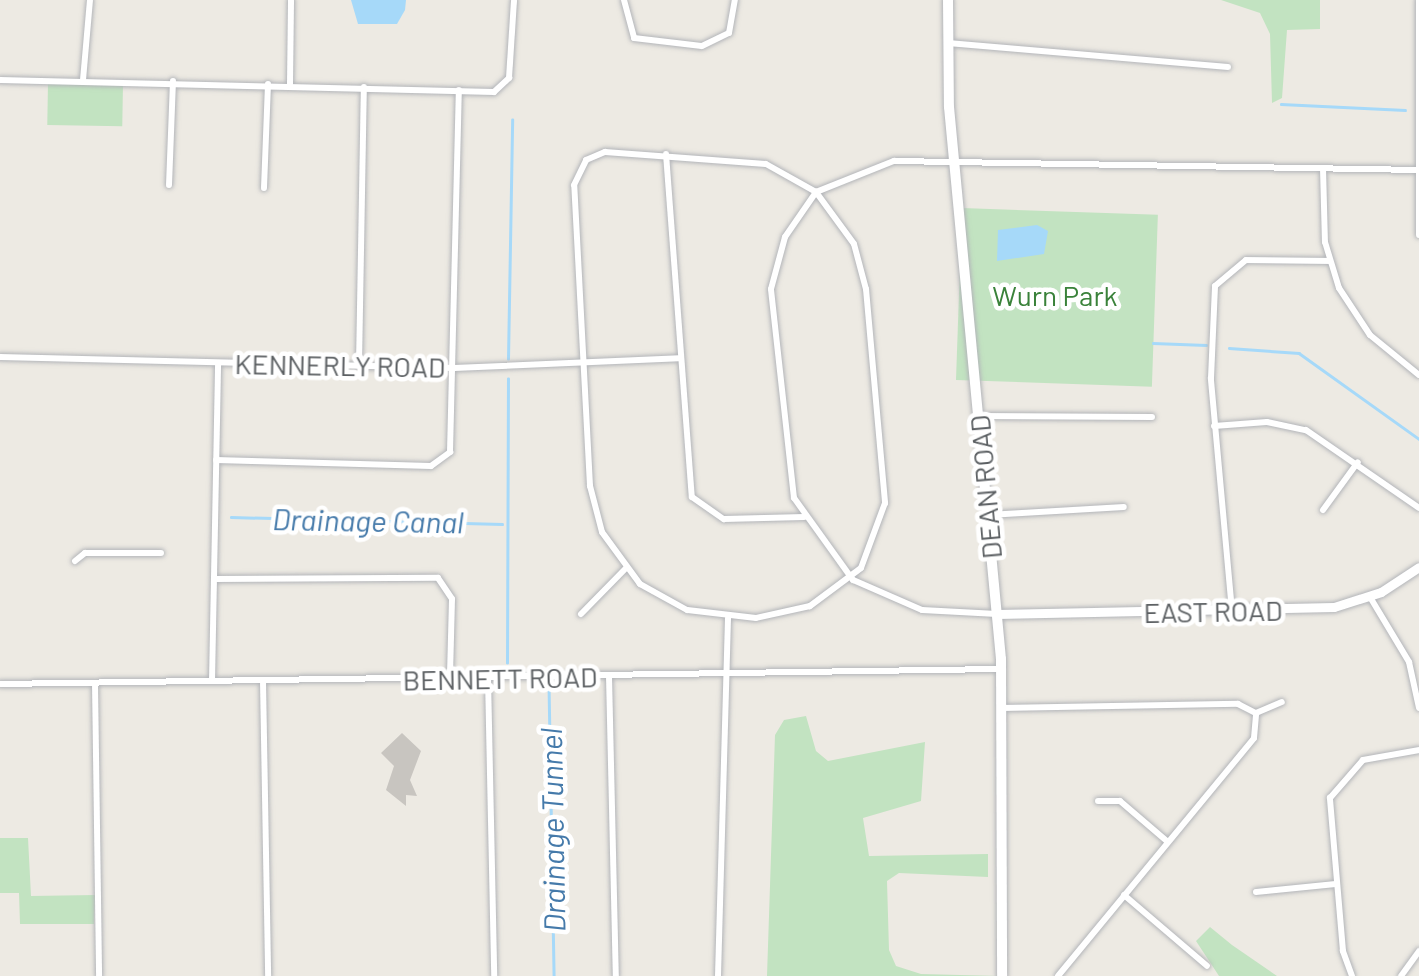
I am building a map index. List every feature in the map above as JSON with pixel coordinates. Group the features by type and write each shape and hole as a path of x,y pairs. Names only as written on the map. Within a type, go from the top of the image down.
{"main road":[{"name":"DEAN ROAD","path":"948,0 954,161 1001,669 1002,976"}],"street":[{"path":"83,80 90,0"},
{"path":"290,84 291,0"},
{"path":"0,80 172,81 494,92 507,84 514,0"},
{"path":"624,0 634,38 675,45 725,38 735,0"},
{"path":"1419,0 1419,235"},
{"path":"947,43 1228,67"},
{"path":"168,185 172,81"},
{"path":"264,188 268,84"},
{"path":"359,365 364,87"},
{"path":"216,460 431,466 446,458 454,368 459,90"},
{"path":"666,154 689,488 700,509 724,519 804,517"},
{"path":"666,154 747,158 816,192 845,228 864,272 884,478 879,532 852,580 788,614 728,618 667,602 625,569 593,506 574,185 586,160 666,154"},
{"path":"997,614 922,610 852,580 804,517 784,458 772,289 785,236 816,192 881,163 1418,170"},
{"path":"1322,168 1330,262 1361,324 1419,375"},
{"path":"1232,610 1210,348 1219,278 1246,260 1330,262"},
{"name":"KENNERLY ROAD","path":"0,356 454,368 679,358"},
{"path":"212,681 218,362"},
{"path":"978,416 1152,417"},
{"path":"1214,426 1293,426 1358,462 1419,508"},
{"path":"1322,510 1358,462"},
{"path":"988,515 1124,506"},
{"path":"74,560 86,553 161,553"},
{"name":"EAST ROAD","path":"997,614 1320,608 1370,597 1419,567"},
{"path":"580,614 625,569"},
{"path":"214,579 438,578 452,599 450,678"},
{"path":"1370,597 1409,662 1419,708"},
{"path":"718,976 728,618"},
{"name":"BENNETT ROAD","path":"0,684 1001,669"},
{"path":"610,676 616,976"},
{"path":"488,678 494,976"},
{"path":"263,680 268,976"},
{"path":"95,684 99,976"},
{"path":"1001,708 1238,704 1256,713 1282,702"},
{"path":"1058,976 1254,738 1256,713"},
{"path":"1352,976 1336,884 1329,808 1339,779 1372,756 1419,750"},
{"path":"1098,801 1120,801 1168,842"},
{"path":"1256,892 1336,884"},
{"path":"1124,895 1207,966"},
{"path":"1401,976 1419,951"}],"green space":[{"path":"1221,0 1320,0 1320,29 1287,30 1282,98 1272,103 1270,34 1260,13"},
{"path":"48,83 123,84 122,126 47,125"},
{"name":"Wurn Park","path":"962,208 1158,215 1152,387 956,380"},
{"path":"806,716 816,751 828,761 925,742 921,801 863,818 869,856 988,854 988,877 899,873 887,881 889,950 896,966 921,974 999,976 767,976 775,735 784,720"},
{"path":"0,838 28,838 31,896 95,895 94,924 20,924 19,893 0,893"},
{"path":"1210,927 1277,976 1219,976 1196,941"}],"water":[{"path":"351,0 406,0 397,24 358,24"},
{"path":"1037,225 1048,231 1044,254 997,261 998,230"}],"building":[{"path":"402,733 421,751 410,780 417,796 406,795 406,806 386,790 394,766 381,753"}],"waterway":[{"name":"Drainage Canal","path":"1281,104 1405,110"},
{"name":"Drainage Canal","path":"508,359 512,120"},
{"path":"1153,343 1206,345"},
{"name":"Drainage Canal","path":"1229,348 1299,353 1419,439"},
{"name":"Drainage Canal","path":"507,663 508,379"},
{"name":"Drainage Canal","path":"231,517 502,524"},
{"name":"Drainage Tunnel","path":"549,684 554,976"}]}
